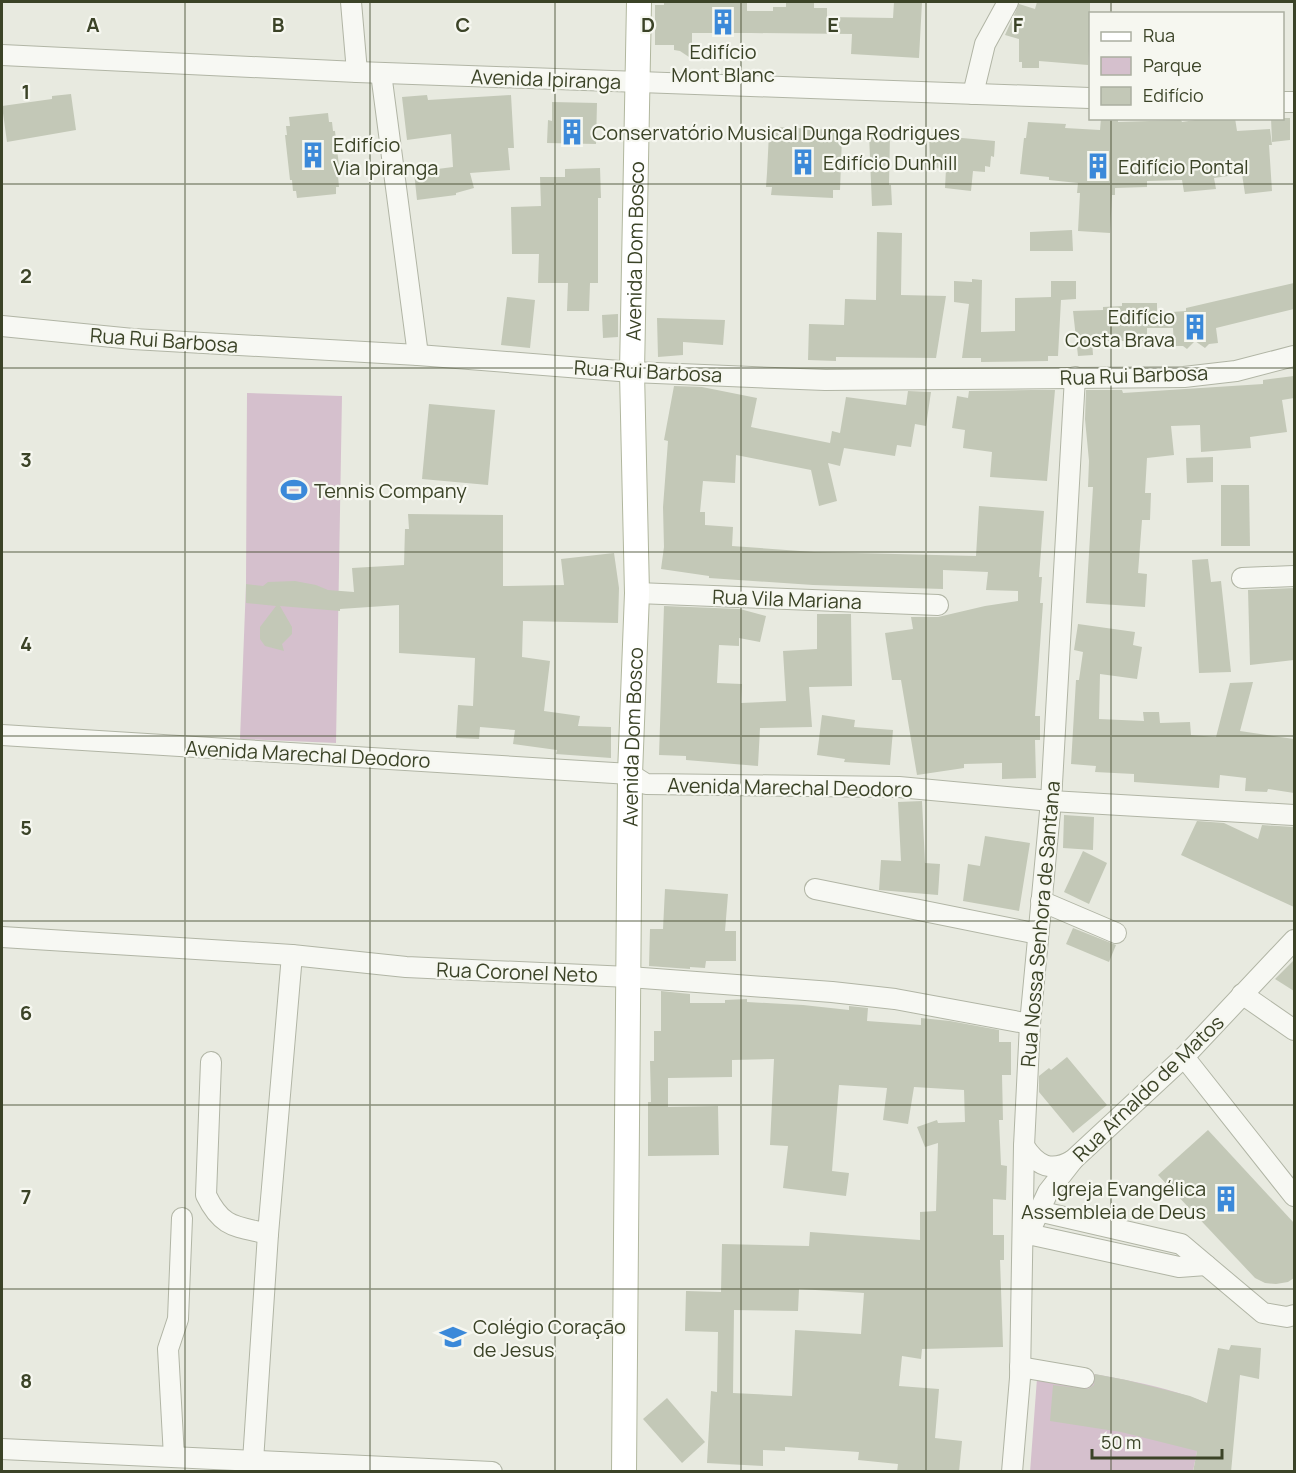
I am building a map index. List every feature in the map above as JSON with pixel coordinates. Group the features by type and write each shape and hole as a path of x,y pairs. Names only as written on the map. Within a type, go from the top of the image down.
{"main road":[{"name":"Avenida Dom Bosco","path":"624,1472 630,774 637,593 632,372 639,2"}],"street":[{"path":"351,2 357,72"},
{"path":"973,94 985,44 1008,2"},
{"name":"Avenida Ipiranga","path":"2,55 381,73 1089,98"},
{"path":"381,73 418,355"},
{"name":"Rua Rui Barbosa","path":"2,326 133,339 418,355 632,372 825,380 1184,377 1236,371 1294,356"},
{"name":"Rua Nossa Senhora de Santana","path":"1012,1472 1020,1367 1025,1243 1024,1146 1030,1024 1051,801 1075,377"},
{"path":"1242,578 1294,576"},
{"name":"Rua Vila Mariana","path":"637,593 938,605"},
{"name":"Avenida Marechal Deodoro","path":"2,735 630,774 646,784 900,787 1051,801 1294,815"},
{"path":"815,889 1038,934"},
{"path":"1041,901 1116,933"},
{"name":"Rua Coronel Neto","path":"2,937 292,955 406,967 629,977 895,999 1030,1024"},
{"name":"Rua Arnaldo de Matos","path":"1025,1243 1048,1192 1072,1160 1184,1057 1294,940"},
{"path":"253,1461 268,1234 292,955"},
{"path":"1242,994 1294,1030"},
{"path":"1184,1057 1294,1196"},
{"path":"210,1062 206,1196 214,1212 225,1222 268,1234"},
{"path":"1024,1146 1037,1162 1044,1166 1060,1167 1072,1160"},
{"path":"1038,1211 1181,1244 1263,1313 1287,1317 1294,1314"},
{"path":"174,1457 168,1349 178,1319 182,1218"},
{"path":"1025,1243 1179,1267 1206,1265"},
{"path":"1020,1367 1084,1378"},
{"path":"2,1449 492,1472"}],"green space":[{"name":"Tennis Company","path":"247,393 342,396 336,743 240,739 246,584"},
{"path":"1038,1365 1145,1384 1207,1403 1193,1471 1030,1472"}],"building":[{"path":"664,2 747,2 747,11 773,11 773,7 786,7 786,2 814,2 814,8 827,8 827,17 893,18 894,2 922,2 919,58 851,54 852,34 692,33 692,59 674,50 674,45 655,45 655,5 664,5"},
{"path":"1037,2 1090,2 1088,65 1039,61 1039,68 1022,68 1022,62 1019,62 1019,39 1005,35 1019,4 1035,9"},
{"path":"71,94 76,130 7,142 2,106"},
{"path":"427,95 428,100 511,95 514,148 508,148 510,170 470,173 474,188 456,193 456,195 417,200 414,172 453,167 451,134 407,140 402,97"},
{"name":"Conservatório Musical Dunga Rodrigues","path":"552,102 597,103 596,144 547,143 548,120 552,121"},
{"name":"Edifício Via Ipiranga","path":"328,113 329,122 332,122 333,131 335,131 340,175 338,176 339,187 336,187 336,194 297,198 296,191 293,191 292,180 290,180 285,135 287,135 286,126 290,126 289,117"},
{"path":"1290,118 1290,140 1272,142 1271,120"},
{"path":"1101,120 1118,120 1118,122 1181,120 1182,122 1235,120 1237,131 1270,129 1272,191 1245,194 1242,174 1214,178 1216,189 1184,192 1182,180 1147,181 1147,187 1115,188 1115,195 1112,195 1110,233 1078,231 1080,193 1077,193 1078,183 1020,174 1024,138 1026,138 1028,122 1066,124 1065,128 1100,130"},
{"name":"Edifício Dunhill","path":"775,127 836,130 836,137 842,137 840,190 833,190 833,198 771,195 772,187 766,187 769,133 774,133"},
{"path":"869,134 890,134 889,185 891,185 892,205 872,206"},
{"path":"929,135 995,141 994,157 991,156 990,167 985,166 985,172 973,171 971,191 945,188 946,169 935,168 935,162 930,162"},
{"path":"600,168 598,283 590,283 589,311 567,311 568,283 538,283 539,254 512,254 511,207 541,206 540,177 565,177 565,169"},
{"path":"1072,230 1073,251 1030,251 1030,232"},
{"path":"877,232 902,233 901,295 946,296 936,358 836,357 836,361 808,360 809,324 844,325 845,299 876,300"},
{"path":"972,279 982,280 981,332 1015,331 1015,298 1051,297 1051,281 1076,281 1076,299 1061,300 1058,356 1048,356 1048,361 981,362 981,358 962,358 969,304 954,302 954,281 972,282"},
{"path":"1294,283 1294,309 1216,328 1218,343 1209,344 1205,348 1195,341 1187,349 1183,346 1174,346 1173,328 1147,328 1147,341 1092,341 1093,355 1078,356 1073,311 1103,310 1103,307 1122,306 1122,303 1157,303 1157,313 1186,311 1186,308"},
{"path":"507,297 535,300 530,348 501,345"},
{"path":"618,314 618,337 603,338 602,315"},
{"path":"657,318 725,320 723,345 683,342 683,355 658,357"},
{"path":"1294,376 1294,398 1282,400 1287,432 1250,437 1251,448 1201,452 1200,425 1171,426 1174,455 1147,458 1145,493 1151,493 1150,520 1142,520 1138,573 1147,574 1145,607 1086,603 1093,487 1088,487 1086,390 1122,390 1123,393 1263,384 1263,380"},
{"path":"674,386 702,387 757,398 751,427 830,443 832,431 840,433 846,397 906,405 908,391 931,392 926,426 915,424 911,447 897,445 895,456 844,448 840,466 828,463 837,501 819,506 811,470 736,455 735,483 703,481 700,512 705,512 705,525 733,527 732,546 814,552 976,556 979,506 1044,511 1039,577 1042,577 1040,603 1043,603 1035,716 1040,716 1040,740 1035,740 1036,778 1002,779 1002,763 964,764 964,768 917,775 901,680 892,680 885,633 913,629 911,617 938,617 1018,601 1018,591 986,590 988,572 943,570 943,589 813,585 709,578 709,576 661,569 668,441 664,440"},
{"path":"1055,390 1047,481 990,477 992,452 963,448 965,430 952,428 957,396 968,398 969,391"},
{"path":"429,404 495,410 488,485 422,479"},
{"path":"1213,457 1213,482 1187,483 1186,458"},
{"path":"1221,485 1249,485 1250,546 1221,546"},
{"path":"408,514 503,515 503,586 564,585 561,559 614,553 619,588 618,623 523,621 522,657 550,661 544,711 580,716 578,726 611,727 611,758 556,754 557,750 513,744 515,730 480,727 479,739 456,738 458,705 473,706 475,658 399,653 399,605 340,609 340,611 280,606 292,627 292,634 282,644 284,651 265,646 260,639 260,627 276,606 246,603 246,584 263,586 268,582 295,581 328,590 354,592 352,568 404,565 405,529 409,529"},
{"path":"1208,559 1211,582 1221,581 1231,672 1199,673 1192,560"},
{"path":"1294,588 1294,660 1250,665 1248,590"},
{"path":"664,606 740,609 766,616 760,642 739,638 739,646 719,645 717,683 742,684 741,703 786,701 783,651 817,649 817,614 851,614 852,686 809,687 812,727 760,728 758,766 686,760 686,756 659,755"},
{"path":"1078,624 1135,632 1133,645 1142,647 1137,679 1100,674 1099,719 1144,721 1143,712 1159,712 1160,723 1190,722 1191,735 1216,737 1230,683 1253,682 1240,731 1294,739 1294,793 1268,789 1267,792 1245,791 1246,778 1220,775 1219,788 1134,782 1134,774 1095,772 1096,766 1071,764 1076,680 1079,680 1083,652 1074,650"},
{"path":"822,715 855,720 854,727 893,730 890,765 844,762 845,759 817,755"},
{"path":"922,801 925,863 940,864 938,895 879,890 881,860 901,861 898,802"},
{"path":"1064,815 1094,817 1093,850 1063,848"},
{"path":"1197,821 1224,823 1258,839 1262,825 1294,827 1294,907 1181,855"},
{"path":"985,836 1030,843 1019,911 963,901 968,864 980,866"},
{"path":"1083,851 1107,863 1089,904 1064,892"},
{"path":"665,889 728,894 725,931 736,931 736,961 706,961 705,968 690,967 690,969 649,966 650,929 663,929"},
{"path":"1073,928 1116,945 1109,962 1066,944"},
{"path":"1294,960 1294,991 1275,979"},
{"path":"661,991 690,994 690,1003 725,1003 725,1000 747,999 747,1002 849,1010 849,1006 868,1008 867,1021 921,1025 921,1018 950,1021 999,1030 999,1042 1011,1042 1011,1075 1002,1075 1003,1120 999,1120 1001,1165 1007,1166 1006,1200 993,1199 993,1235 1004,1235 1004,1260 1000,1260 1003,1347 922,1349 921,1359 902,1356 899,1386 939,1389 935,1438 962,1441 959,1472 897,1472 898,1464 858,1460 859,1452 785,1447 785,1451 763,1450 763,1466 707,1463 711,1391 717,1392 718,1332 685,1331 686,1291 721,1292 722,1244 809,1246 810,1232 920,1240 920,1212 936,1211 938,1143 925,1147 917,1127 937,1120 938,1123 965,1122 964,1090 914,1087 908,1124 883,1120 887,1088 839,1085 832,1171 849,1173 846,1196 783,1188 788,1146 770,1145 774,1059 732,1060 732,1077 668,1078 668,1107 718,1106 719,1155 648,1156 648,1102 651,1102 650,1061 654,1061 654,1031 661,1031","holes":["799,1289 864,1293 861,1334 795,1330 792,1396 733,1393 734,1310 798,1311"]},
{"path":"1067,1057 1107,1105 1073,1133 1039,1092 1039,1076"},
{"name":"Igreja Evangélica Assembleia de Deus","path":"1208,1130 1294,1223 1294,1278 1288,1282 1265,1283 1255,1278 1158,1175"},
{"path":"1231,1345 1261,1348 1259,1379 1240,1375 1231,1472 1193,1472 1197,1451 1121,1432 1050,1421 1053,1385 1088,1389 1094,1385 1095,1374 1190,1396 1207,1403 1218,1348 1229,1350"},
{"path":"667,1398 705,1442 682,1463 643,1419"}],"place":[{"name":"Edifício Mont Blanc","path":"723,22"},
{"name":"Conservatório Musical Dunga Rodrigues","path":"572,132"},
{"name":"Edifício Via Ipiranga","path":"313,155"},
{"name":"Edifício Dunhill","path":"803,162"},
{"name":"Edifício Pontal","path":"1098,166"},
{"name":"Edifício Costa Brava","path":"1195,327"},
{"name":"Tennis Company","path":"294,490"},
{"name":"Igreja Evangélica Assembleia de Deus","path":"1226,1199"},
{"name":"Colégio Coração de Jesus","path":"453,1337"}]}
